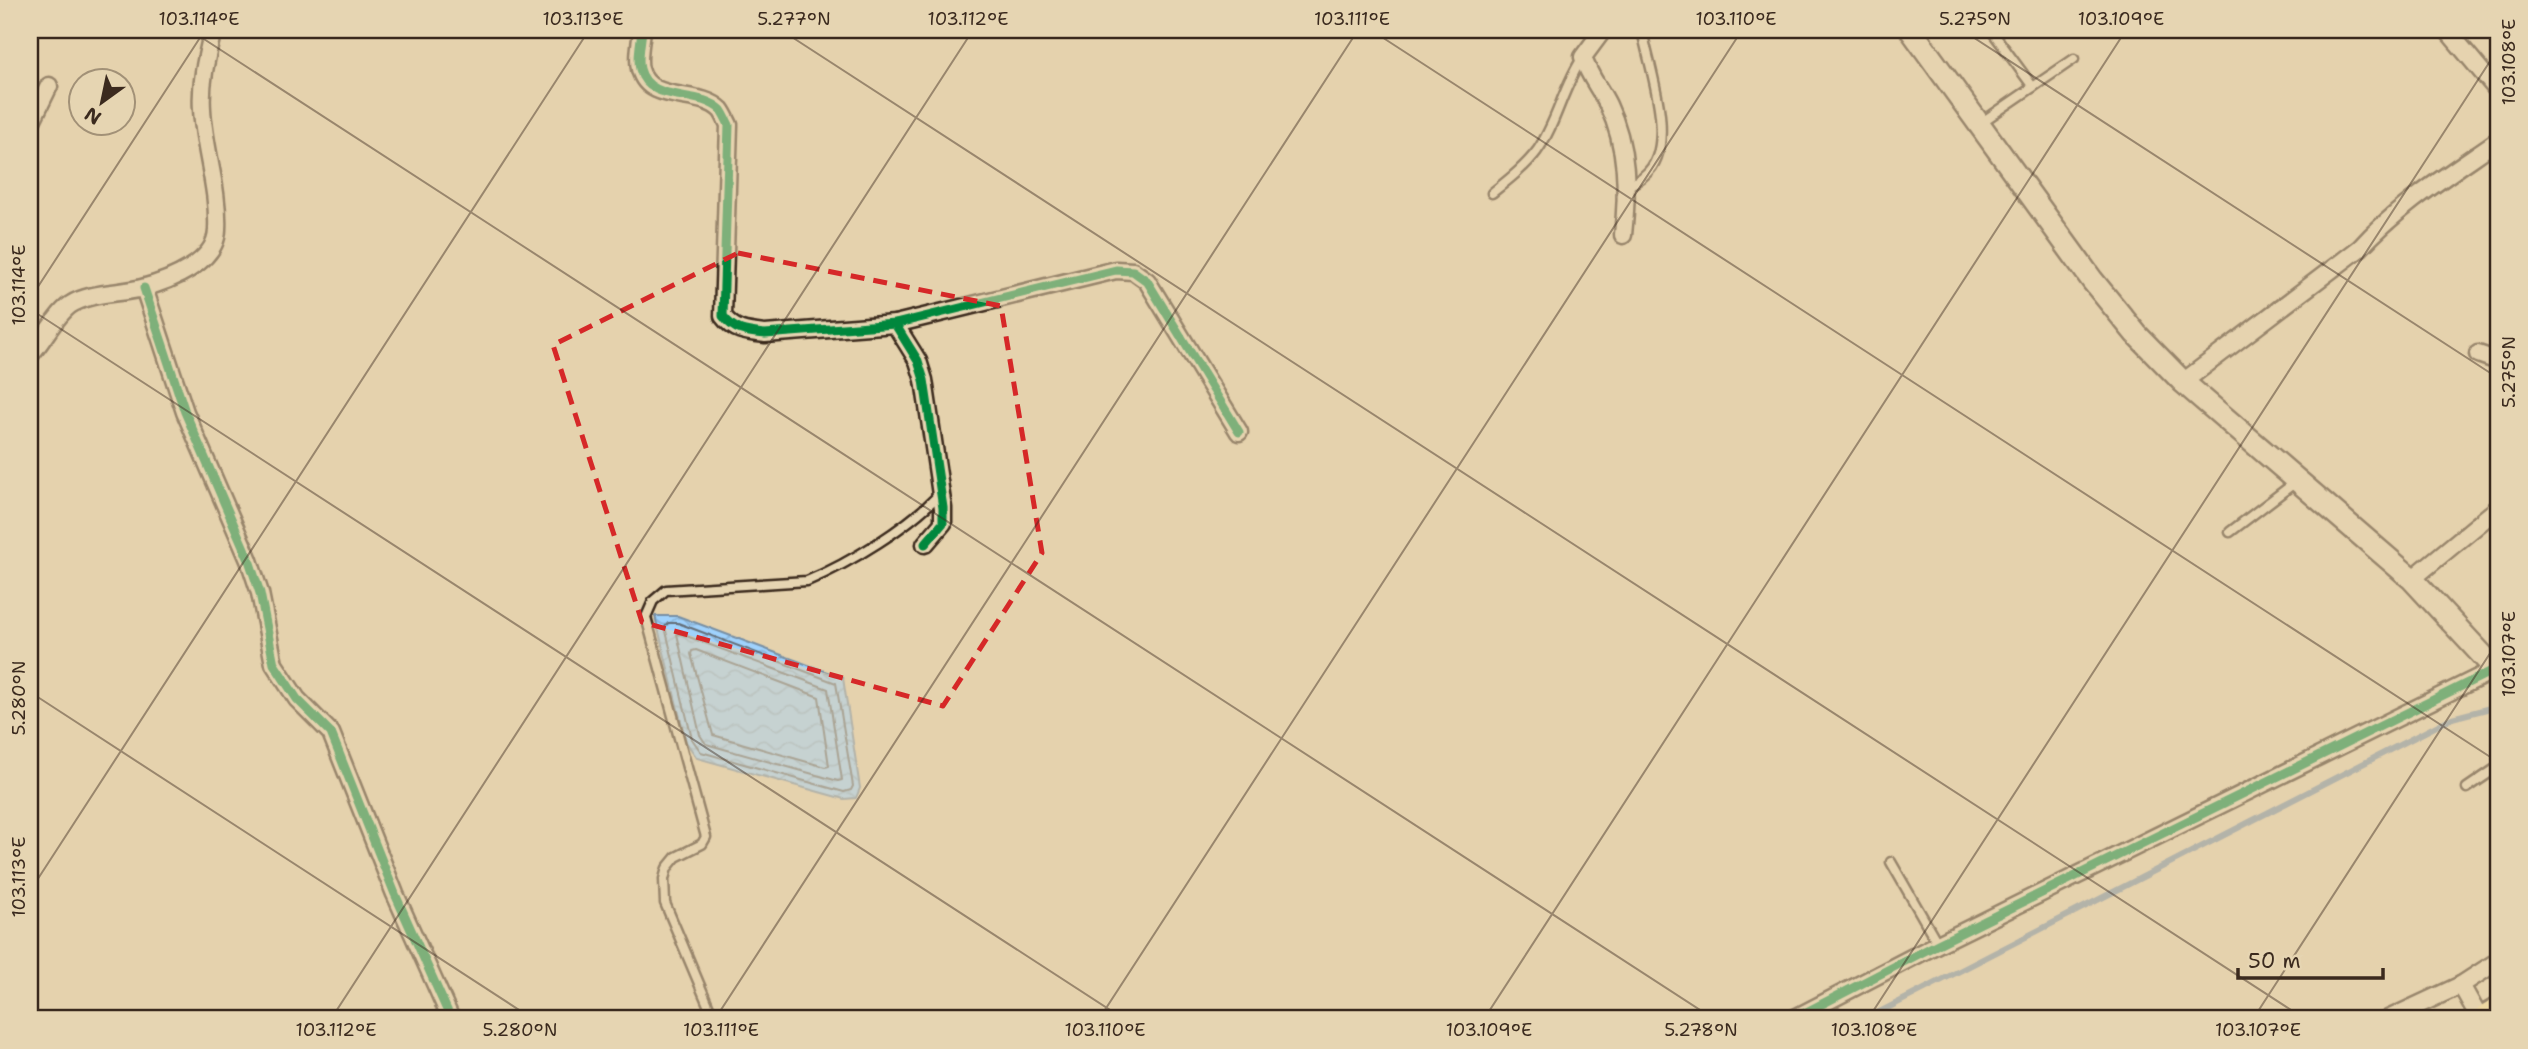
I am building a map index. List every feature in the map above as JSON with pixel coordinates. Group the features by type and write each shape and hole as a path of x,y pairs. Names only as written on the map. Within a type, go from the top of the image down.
{"highway":[{"path":"2486,1019 2498,1012"}],"main road":[{"path":"1911,30 2101,291 2136,334 2183,382 2412,579 2497,670"}],"street":[{"path":"30,355 70,306 93,297 144,288 185,272 201,262 210,250 218,233 217,209 201,109 202,88 213,30"},
{"path":"642,30 640,68 646,83 658,90 709,103 722,111 729,125 723,316 730,326 744,332 765,334 895,324 1116,270 1133,271 1147,281 1239,432"},
{"path":"1603,30 1583,57 1587,71 1607,102 1618,128 1627,187 1623,235"},
{"path":"2446,30 2498,91"},
{"path":"30,125 49,86"},
{"path":"2183,382 2360,248 2373,233 2423,194 2498,140"},
{"path":"144,288 185,412 249,560 260,593 274,664 297,699 331,733 396,894 451,1019"},
{"path":"895,324 918,361 924,380 941,492 943,523 925,544"},
{"path":"2478,354 2498,361"},
{"path":"2412,579 2498,508"},
{"path":"1793,1019 1938,944 2497,670"},
{"path":"2388,1019 2460,985 2498,961"},
{"path":"2460,985 2480,1019"}],"lane":[{"path":"1627,187 1651,168 1662,138 1661,121 1642,30"},
{"path":"1991,30 2034,87"},
{"path":"1492,193 1537,150 1550,127 1572,72 1583,57"},
{"path":"1979,124 2074,60"},
{"path":"2230,531 2297,481"},
{"path":"714,1019 665,903 664,879 667,868 676,857 702,844 706,838 646,617 653,601 666,590 807,581 829,572 914,518 941,492"},
{"path":"2467,788 2498,767"},
{"path":"1891,862 1938,944"}],"highlighted area":[{"path":"738,253 1001,306 1042,553 943,706 642,622 553,345"}],"water":[{"path":"655,616 678,616 843,678 860,788 856,798 844,799 697,758 686,742"}],"waterway":[{"path":"1866,1019 2452,718 2498,706"}],"cycle path":[{"path":"642,30 639,65 645,80 664,92 712,103 721,110 729,125 723,316 741,330 765,334 895,324 918,361 924,380 943,508 943,523 925,544"},
{"path":"895,324 1116,270 1133,271 1147,281 1239,432"},
{"path":"144,288 185,412 249,560 260,593 274,664 297,699 331,733 395,894 451,1019"},
{"path":"1793,1019 1938,944 2498,668"}]}
